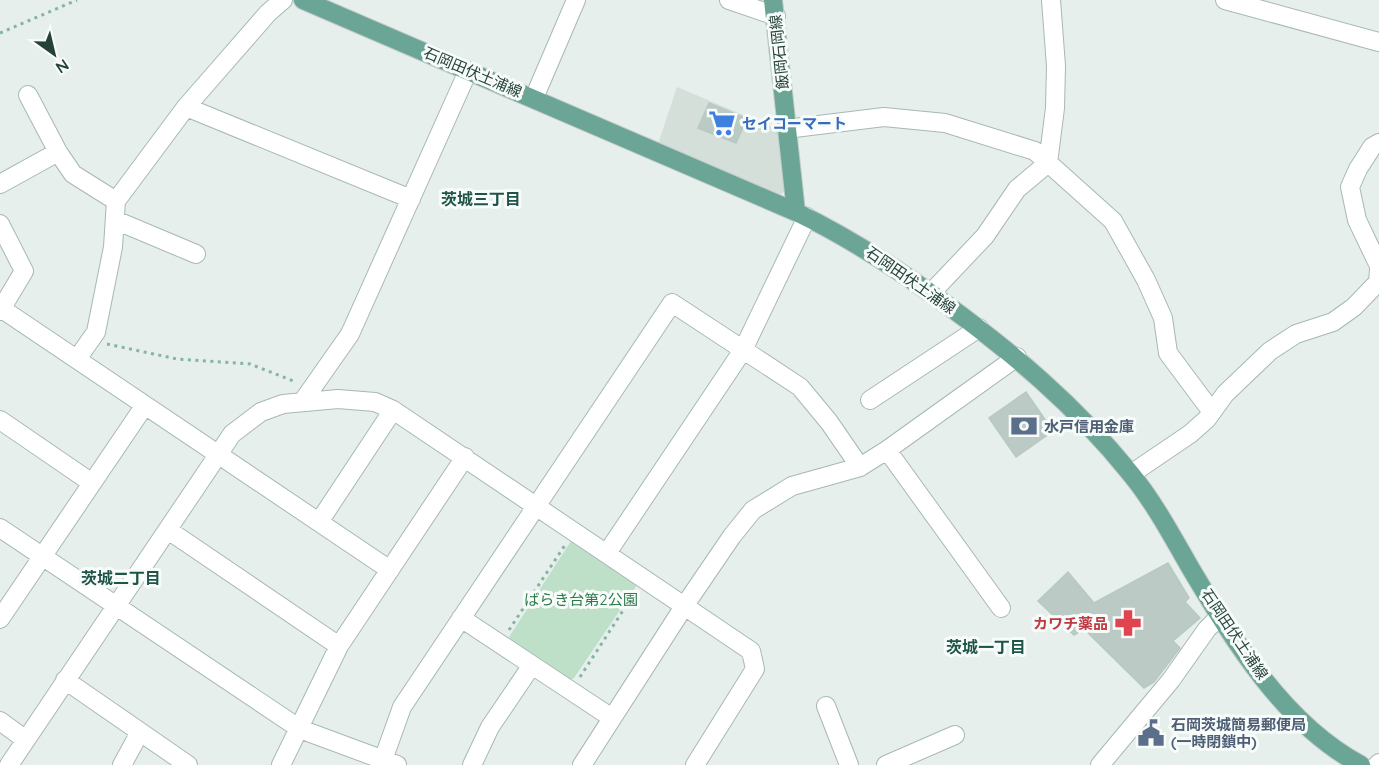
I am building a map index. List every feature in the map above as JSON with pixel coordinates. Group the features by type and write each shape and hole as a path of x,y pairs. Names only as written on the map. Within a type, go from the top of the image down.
{"main road":[{"name":"石岡田伏土浦線","path":"303,0 802,214 872,253 931,293 1017,357 1061,397 1131,474 1158,513 1220,616 1261,676 1322,740 1342,755 1361,765"},
{"name":"飯岡石岡線","path":"774,8 786,129 802,214"}],"street":[{"path":"77,359 96,332 113,247 116,201 186,107 268,13 283,0"},
{"path":"534,98 576,0"},
{"path":"729,0 774,8"},
{"path":"931,293 985,236 1017,189 1048,163 1055,108 1056,66 1051,0"},
{"path":"1226,0 1379,42"},
{"path":"307,395 350,334 468,71"},
{"path":"28,94 58,152 73,174 116,201"},
{"path":"186,107 411,200"},
{"path":"786,129 884,117 945,123 1035,151 1113,221 1146,280 1163,318 1168,353 1212,412"},
{"path":"1131,474 1190,435 1225,394 1270,351 1296,334 1333,322 1354,307 1378,282 1379,268 1357,220 1350,187 1372,147 1379,143"},
{"path":"0,184 58,152"},
{"path":"607,553 743,350 802,214"},
{"path":"115,220 196,254"},
{"path":"0,224 24,271 1,310 390,570"},
{"path":"0,528 300,729 390,762 402,707 672,303 800,387 860,467"},
{"path":"870,400 979,328"},
{"path":"582,765 685,605 732,536 753,510 792,486 860,467 1017,357"},
{"path":"9,765 232,434 261,412 307,395 375,402 393,410 751,651 755,669 695,765"},
{"path":"0,619 145,405"},
{"path":"319,522 393,410"},
{"path":"0,420 92,483"},
{"path":"887,450 1001,608"},
{"path":"281,765 339,646 465,458"},
{"path":"168,530 339,646"},
{"path":"1100,765 1171,680 1207,629 1220,616"},
{"path":"461,618 612,718"},
{"path":"472,765 490,728 532,665"},
{"path":"65,680 188,765"},
{"path":"826,706 849,765"},
{"path":"0,721 26,740"},
{"path":"122,765 140,732"},
{"path":"886,765 955,735"}],"path":[{"path":"0,33 76,0"},
{"path":"90,340 177,359 250,364 307,395"},
{"path":"500,644 566,543"},
{"path":"570,691 639,585"}],"shaded area":[{"path":"677,87 774,128 778,132 785,191 775,194 658,144"}],"green space":[{"name":"ばらき台第2公園","path":"571,541 637,585 574,678 570,680 509,637"}],"building":[{"name":"セイコーマート","path":"709,103 747,119 736,143 698,128"},
{"path":"1026,392 1053,431 1016,457 989,418"},
{"name":"カワチ薬品","path":"1168,563 1189,598 1185,602 1200,618 1173,641 1180,648 1154,682 1144,688 1084,629 1074,635 1038,601 1068,572 1094,603"},
{"name":"石岡茨城簡易郵便局 (一時閉鎖中)","path":"1150,723 1164,737 1155,746 1141,733"}],"place":[{"name":"セイコーマート","path":"722,123"},
{"name":"水戸信用金庫","path":"1024,426"},
{"name":"カワチ薬品","path":"1128,623"},
{"name":"石岡茨城簡易郵便局 (一時閉鎖中)","path":"1151,733"}],"district":[{"name":"茨城三丁目","path":"481,199"},
{"name":"茨城二丁目","path":"121,578"},
{"name":"茨城一丁目","path":"986,647"}]}
